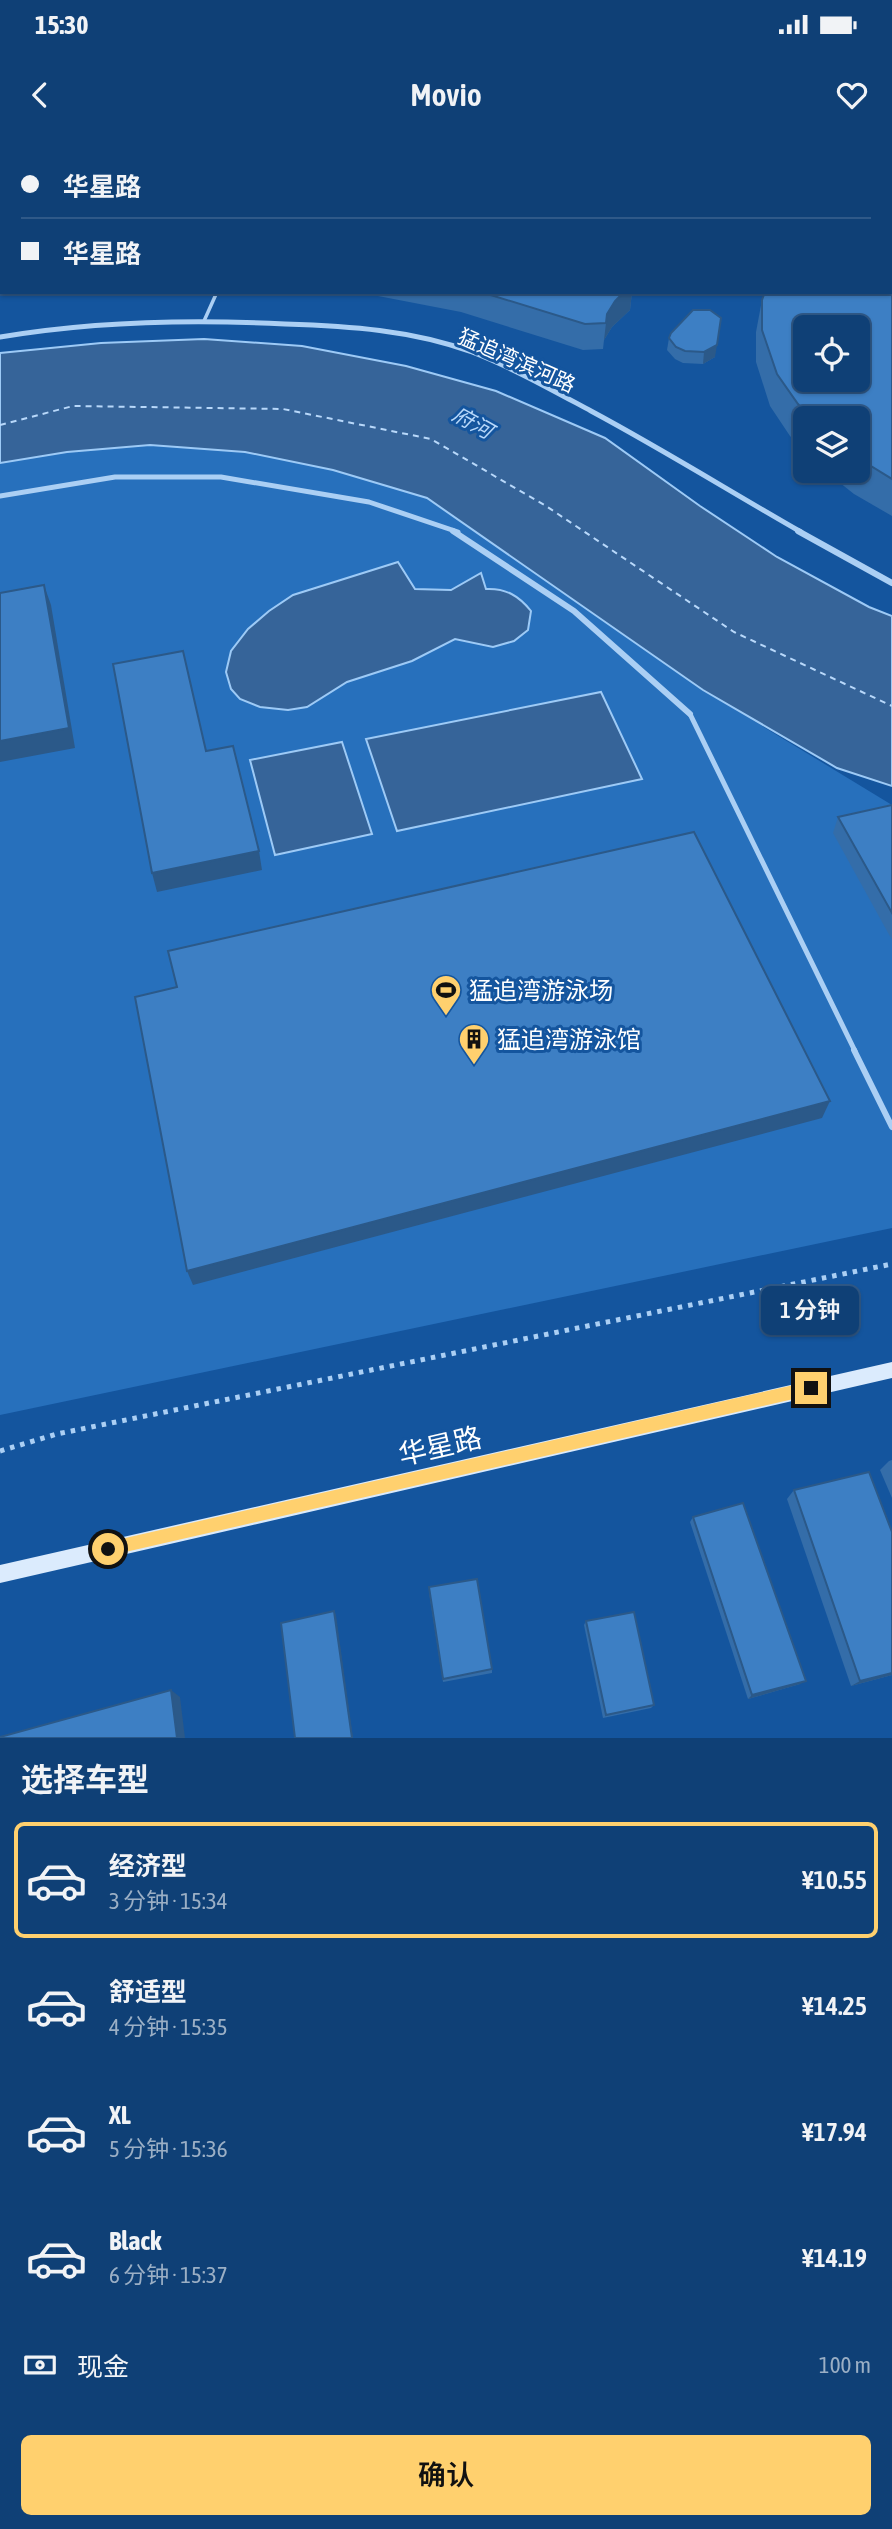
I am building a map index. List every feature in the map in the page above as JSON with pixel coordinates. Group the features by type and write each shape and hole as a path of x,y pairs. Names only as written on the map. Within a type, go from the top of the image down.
{"street":[{"name":"猛追湾滨河路","path":"0,337 41,329 204,321 324,325 399,333 471,352 557,392 823,547 892,583"},
{"path":"0,496 115,477 221,477 369,502 460,533 574,611 690,715"},
{"name":"华星路","path":"0,1574 892,1370"}],"lane":[{"path":"204,321 216,294"},
{"path":"690,715 892,1127"}],"path":[{"path":"0,1451 57,1434 892,1264"}],"shaded area":[{"name":"猛追湾游泳场","path":"150,445 245,452 333,470 427,498 703,690 892,805 892,1228 0,1415 0,463 67,452"}],"water":[{"name":"府河","path":"204,339 302,346 406,366 496,391 605,438 777,557 869,607 892,616 892,786 837,768 703,690 427,498 333,470 245,452 150,445 67,452 0,463 0,353 101,343"},
{"path":"398,562 415,589 451,590 481,573 486,589 512,594 531,611 528,630 514,641 493,647 455,639 412,661 347,682 307,707 288,710 260,707 240,699 231,689 226,672 231,651 248,629 269,611 293,595"},
{"path":"601,692 642,779 397,831 366,739"},
{"path":"342,742 372,834 275,855 250,760"}],"building":[{"path":"488,294 622,294 607,314 606,323 585,324"},
{"path":"764,294 892,294 892,479 870,465 870,406 800,406 777,374 762,330"},
{"path":"693,310 710,310 721,318 717,345 704,352 685,351 676,347 669,338"},
{"path":"44,585 69,728 0,741 0,593"},
{"path":"183,651 206,751 233,746 259,851 152,873 113,664"},
{"path":"892,805 892,913 838,817"},
{"name":"猛追湾游泳馆","path":"694,832 830,1101 187,1271 135,997 177,987 168,951"},
{"path":"869,1472 892,1532 892,1673 860,1681 794,1490"},
{"path":"743,1503 806,1681 752,1695 693,1517"},
{"path":"477,1579 492,1669 443,1679 429,1587"},
{"path":"334,1611 352,1738 295,1738 281,1623"},
{"path":"634,1612 654,1705 606,1715 586,1621"},
{"path":"171,1690 177,1738 0,1738 0,1737"}],"ferry route":[{"path":"0,425 73,406 283,409 431,439 546,506 734,632 892,706"}],"place":[{"name":"猛追湾游泳场","path":"446,1017"},
{"name":"猛追湾游泳馆","path":"474,1066"}],"route":[{"path":"108,1549 811,1388"}]}
